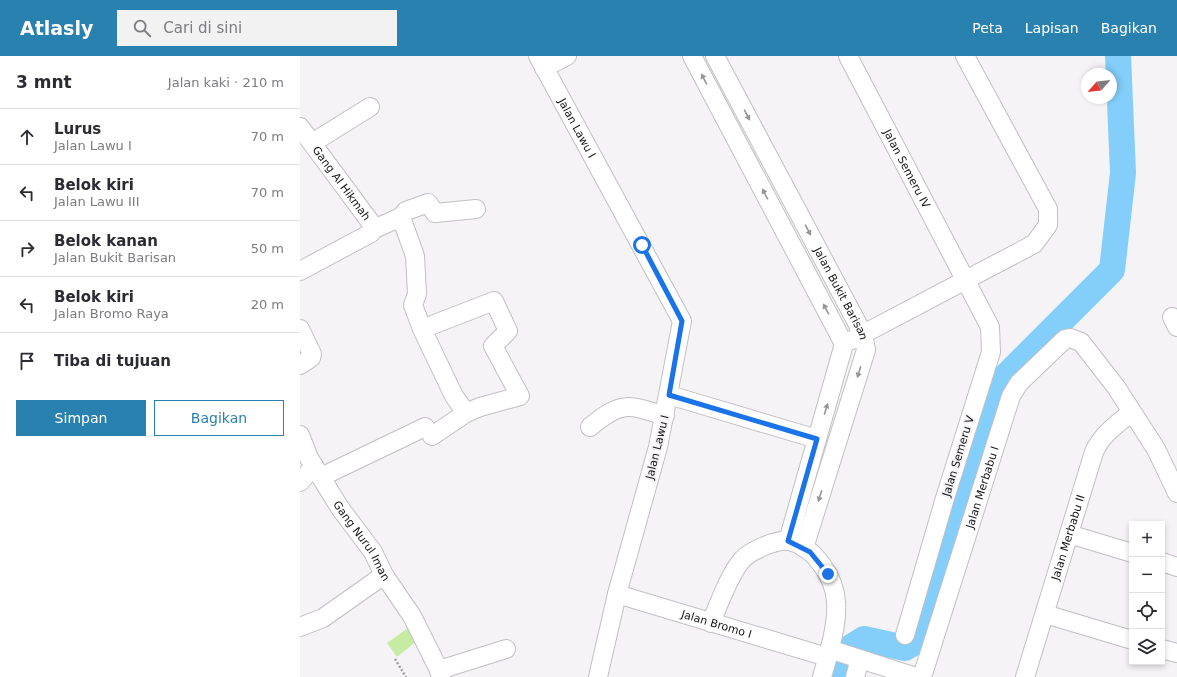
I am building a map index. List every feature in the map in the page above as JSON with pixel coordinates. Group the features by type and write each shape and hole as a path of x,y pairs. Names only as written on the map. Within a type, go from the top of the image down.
{"street":[{"path":"541,62 567,56"},
{"name":"Jalan Bukit Barisan","path":"692,56 844,344 817,439 802,549"},
{"name":"Jalan Bukit Barisan","path":"715,56 863,334 866,350 802,549"},
{"name":"Jalan Semeru IV","path":"848,56 966,281"},
{"path":"844,344 1034,244 1048,225 1048,209 965,56"},
{"name":"Jalan Lawu I","path":"541,62 681,317 682,327 658,447 617,594 598,677"},
{"path":"312,144 370,107"},
{"name":"Gang Al Hikmah","path":"300,127 373,224 374,229 372,233 300,270"},
{"path":"374,229 401,216 406,211 428,203 435,213 476,209"},
{"path":"401,216 415,256 417,294 413,305 422,329 454,396 466,413"},
{"name":"Jalan Semeru V","path":"905,635 945,498 992,352 990,327 966,281"},
{"path":"300,482 317,471 428,432 480,407 520,396 493,346 508,331 494,301 422,329"},
{"path":"300,329 311,348 312,354 310,358 300,365"},
{"name":"Jalan Merbabu I","path":"922,677 1011,396 1019,383 1064,340 1070,338 1077,339 1086,348 1116,387 1132,412"},
{"path":"669,395 817,439"},
{"path":"590,427 604,415 621,407 631,406 665,416"},
{"path":"1132,412 1156,449 1177,493"},
{"name":"Jalan Merbabu II","path":"1025,677 1094,452 1100,440 1132,412"},
{"name":"Gang Nurul Iman","path":"300,435 309,458 317,471 340,508 373,552 384,575 412,616 440,673"},
{"path":"1069,534 1129,552"},
{"path":"711,623 723,593 741,560 753,551 766,545 802,549 821,575 826,604 827,651 822,677"},
{"path":"1165,563 1177,567"},
{"path":"300,627 323,618 384,575"},
{"name":"Jalan Bromo I","path":"617,594 711,623 857,658 916,677"},
{"path":"1045,614 1129,639"},
{"path":"440,673 506,649"},
{"path":"1165,650 1177,653"},
{"path":"812,677 827,651"},
{"path":"855,677 857,658"}],"path":[{"path":"395,659 406,677"}],"green space":[{"path":"408,628 418,640 397,657 387,643"}],"waterway":[{"path":"840,677 848,649 864,639 905,648 918,640 999,383 1112,270 1123,173 1118,56"}],"route":[{"path":"642,245 682,321 669,395 817,439 788,541 810,552 828,574"}]}
